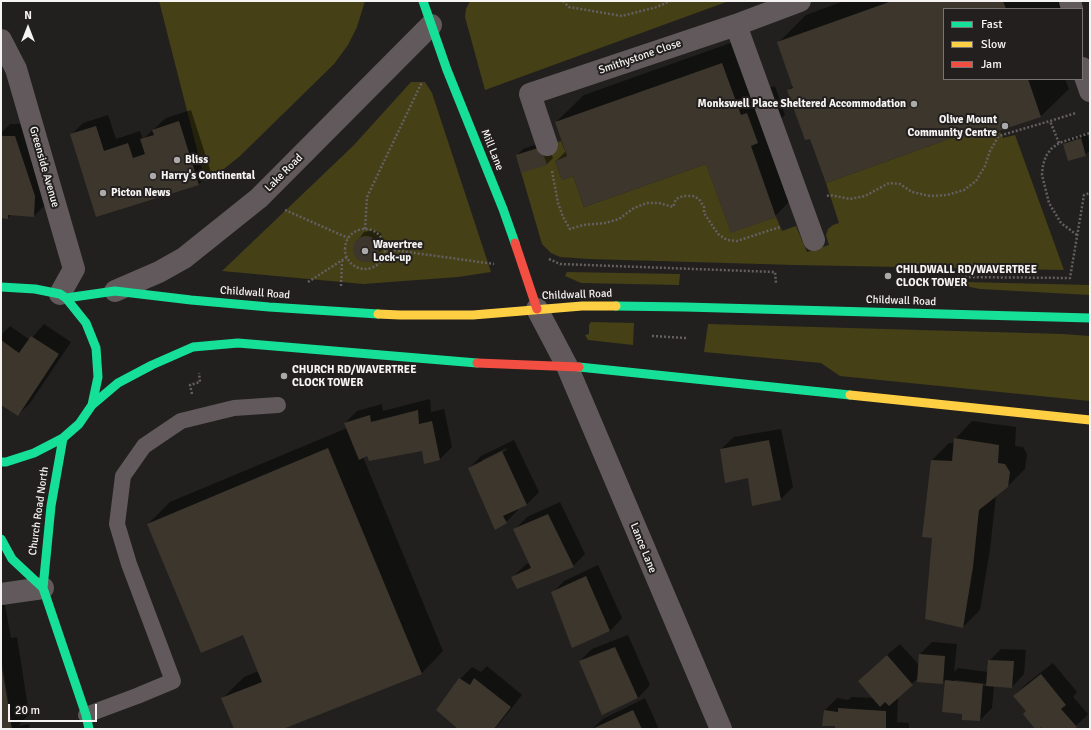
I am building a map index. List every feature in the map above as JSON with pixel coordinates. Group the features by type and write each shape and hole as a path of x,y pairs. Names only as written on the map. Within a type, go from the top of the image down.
{"main road":[{"name":"Mill Lane","path":"423,1 514,240 537,308"},
{"name":"Childwall Road","path":"1,287 35,289 63,296 115,291 269,307 400,315 473,315 537,308 582,306 776,309 1090,318"},
{"path":"63,296 86,323 96,348 98,377 92,405"},
{"path":"1,462 6,462 34,453 63,438 79,424 92,405 118,383 152,365 193,347 238,342 479,363 566,366 1090,420"},
{"name":"Church Road North","path":"63,438 51,506 43,588 87,722"},
{"name":"Church Road North","path":"1,539 12,559 43,588"}],"street":[{"name":"Smithystone Close","path":"547,145 530,94 736,25 800,1"},
{"name":"Lake Road","path":"115,291 159,272 184,258 259,198 431,25"},
{"path":"736,25 814,240"},
{"name":"Greenside Avenue","path":"1,40 9,70 74,269 63,296"},
{"path":"1083,71 1090,90"},
{"name":"Lance Lane","path":"537,308 566,366 721,729"},
{"path":"1,594 43,588"}],"lane":[{"path":"87,722 137,696 173,681 129,564 117,524 123,476 144,446 181,421 234,408 278,405"}],"path":[{"path":"563,1 569,7 622,16 657,7 670,1"},
{"path":"365,229 367,197 424,78 448,70"},
{"path":"830,195 850,199 865,196 888,183 900,184 912,192 930,196 947,195 964,190 976,181 985,166 990,151 998,137 1077,113"},
{"path":"1050,121 1059,143"},
{"path":"1077,235 1062,223 1048,202 1042,175 1043,165 1046,156 1051,149 1059,143 1090,133"},
{"path":"547,145 558,203 563,217 570,229 583,225 605,223 619,219 634,208 647,202 659,203 673,207 676,199 684,196 693,196 699,199 704,207 704,213 718,234 727,240 737,242 806,219"},
{"path":"949,314 956,277 1070,278 1084,195 1090,193"},
{"path":"259,198 348,238"},
{"path":"365,229 371,230 382,237 386,249 381,262 376,267 369,269 356,267 347,257 346,244 348,238 358,230 365,229"},
{"path":"386,249 495,264 488,248 514,240"},
{"path":"547,258 560,264 775,272 776,309"},
{"path":"652,336 686,338"},
{"path":"193,347 200,382 190,385 199,416"}],"shaded area":[{"path":"159,1 365,1 357,27 348,45 334,64 240,156 214,177 205,181"},
{"path":"470,1 729,1 485,90 465,17 466,9"},
{"path":"411,82 425,82 432,93 491,272 458,277 363,284 222,271 353,146"},
{"path":"974,130 977,138 1000,132 1003,138 1015,135 1064,270 795,265 560,257 551,253 542,244 516,155 561,141 567,156 555,161 562,180 573,176 584,207 706,164 731,232 776,217 782,231 796,226 807,252 829,245 826,235 828,229 839,223 826,183"},
{"path":"567,272 680,274 679,285 581,283 565,276"},
{"path":"965,282 1090,285 1090,295 980,289 965,286"},
{"path":"591,322 634,323 633,345 588,340 585,335 589,334 589,325"},
{"path":"708,324 1090,336 1090,401 840,376 821,363 704,352"}],"building":[{"name":"Monkswell Place Sheltered Accommodation","path":"892,1 1003,1 1006,8 943,8 943,80 1028,80 1041,117 977,138 974,130 826,183 810,139 805,140 787,90 793,88 777,42"},
{"name":"Monkswell Place Sheltered Accommodation","path":"722,63 741,115 747,113 758,143 751,146 776,217 731,233 706,164 584,207 573,176 562,180 555,161 567,156 555,122"},
{"path":"179,121 199,185 96,217 70,134 96,126 104,151 128,143 133,158 145,154 140,139 154,135 152,130"},
{"path":"1,136 15,136 35,196 34,217 8,215 8,219 1,218"},
{"path":"1081,138 1086,156 1068,161 1063,144"},
{"path":"541,147 547,165 521,173 516,155"},
{"name":"Wavertree Lock-up","path":"366,236 375,240 379,249 375,258 366,262 357,258 353,249 357,240"},
{"path":"31,336 59,354 18,416 1,405 1,340 19,353"},
{"path":"418,410 419,424 432,421 440,460 424,464 422,451 369,461 367,456 359,460 344,423 370,415 371,422"},
{"path":"954,438 999,445 998,463 1005,464 1010,472 1008,487 979,510 973,567 963,628 925,619 932,538 922,537 931,460 952,461"},
{"path":"769,440 781,500 752,506 748,478 725,483 720,449"},
{"path":"328,448 422,674 283,729 234,729 221,698 262,682 243,635 201,653 147,524"},
{"path":"502,451 527,505 503,516 507,523 495,530 468,468"},
{"path":"548,514 574,567 517,589 511,577 531,568 513,529"},
{"path":"586,576 610,631 572,648 551,592"},
{"path":"615,647 638,698 602,715 579,661"},
{"path":"919,654 945,656 943,684 917,682"},
{"path":"887,655 913,685 889,706 885,702 880,707 858,681"},
{"path":"988,660 1014,661 1012,688 986,686"},
{"path":"2,669 12,729 1,729"},
{"path":"1041,674 1066,705 1061,709 1077,727 1074,729 1042,729 1041,727 1039,729 1035,729 1023,714 1026,711 1013,696"},
{"path":"459,678 470,685 474,678 511,707 494,729 458,729 436,710"},
{"path":"945,680 983,684 980,721 962,720 962,714 942,712"},
{"path":"838,708 886,711 886,729 835,729 835,726 822,726 824,710 838,712"},
{"path":"633,710 642,729 592,729"}],"traffic: fast":[{"path":"423,1 447,70 503,209 515,243"},
{"path":"1,287 35,289 60,294 66,298 86,323 96,348 98,377 92,405 79,424 63,438 34,453 6,462 1,462"},
{"path":"66,298 115,291 269,307 378,314"},
{"path":"616,306 1090,318"},
{"path":"92,405 118,383 152,365 193,347 238,343 477,363"},
{"path":"579,367 850,395"},
{"path":"63,438 51,506 43,588 86,715 89,729"},
{"path":"1,539 12,559 43,588"}],"traffic: slow":[{"path":"378,314 473,315 582,306 616,306"},
{"path":"850,395 1090,420"}],"traffic: jam":[{"path":"515,243 537,309"},
{"path":"477,363 579,367"}],"place":[{"name":"Monkswell Place Sheltered Accommodation","path":"914,104"},
{"name":"Olive Mount Community Centre","path":"1005,126"},
{"name":"Bliss","path":"177,160"},
{"name":"Harry's Continental","path":"153,176"},
{"name":"Picton News","path":"103,193"},
{"name":"Wavertree Lock-up","path":"365,251"},
{"name":"CHILDWALL RD/WAVERTREE CLOCK TOWER","path":"888,276"},
{"name":"CHURCH RD/WAVERTREE CLOCK TOWER","path":"284,376"}]}
